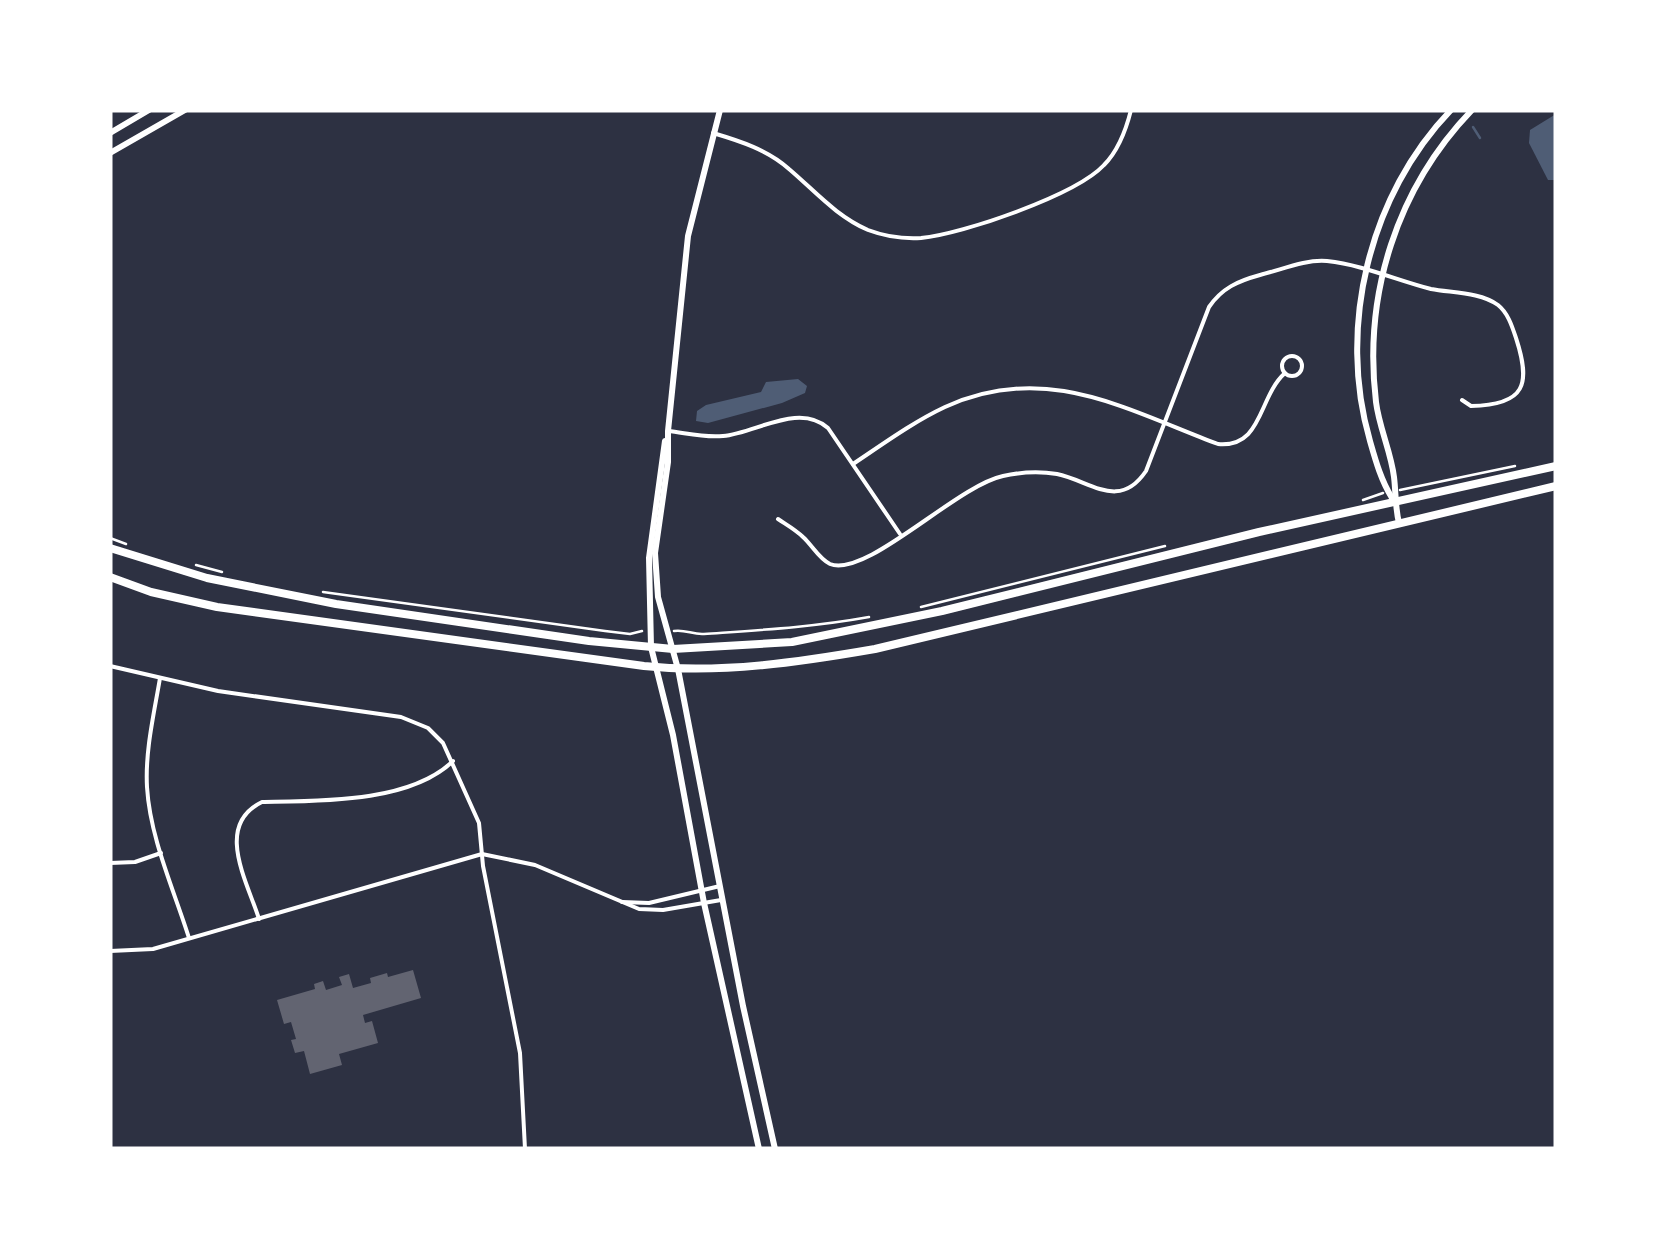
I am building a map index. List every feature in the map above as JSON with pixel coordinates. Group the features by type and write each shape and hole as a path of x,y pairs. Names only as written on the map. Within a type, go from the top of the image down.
{"highway":[{"path":"110,548 207,578 336,604 672,649 792,642 904,619 1393,501 1556,466"},
{"path":"110,578 216,607 656,668 807,661 1556,486"}],"main road":[{"path":"110,132 149,110"},
{"path":"110,153 185,110"},
{"path":"720,110 688,236 668,430 649,558 651,647 759,1149"},
{"path":"1391,491 1381,481 1360,406 1357,339 1366,270 1394,193 1421,148 1452,110"},
{"path":"1399,523 1391,491 1394,477 1376,403 1373,337 1382,274 1414,188 1431,160 1472,110"},
{"path":"668,430 668,462 656,552 658,597 678,668 775,1149"}],"street":[{"path":"713,134 743,142 778,160 848,220 883,234 924,237 951,232 1064,192 1089,178 1107,163 1124,136 1131,110"},
{"path":"778,519 801,534 826,563 845,566 867,559 982,482 1001,476 1037,472 1062,475 1112,492 1130,488 1146,472 1209,306 1227,287 1306,263 1326,261 1486,299 1505,312 1526,378 1504,402 1472,406 1462,400"},
{"path":"1285,359 1299,359 1299,374 1285,373 1285,359"},
{"path":"853,464 945,407 1017,389 1074,390 1218,444 1234,444 1252,432 1271,388 1285,373"},
{"path":"668,430 719,437 810,417 828,428 900,535"},
{"path":"110,666 218,691 412,720 437,735 453,761 478,823 520,1053 525,1149"},
{"path":"160,678 147,776 151,813 190,938"},
{"path":"259,919 236,838 239,820 251,808 262,802 358,798 437,776 453,761"},
{"path":"110,862 135,862 161,853"},
{"path":"110,951 154,949 482,854 535,866 639,909 662,910 723,899"},
{"path":"618,902 648,903 720,886"}],"path":[{"path":"1362,501 1366,496 1525,464"},
{"path":"110,538 126,544"},
{"path":"912,609 1172,545"},
{"path":"197,566 228,574"},
{"path":"315,591 604,631 652,632"},
{"path":"666,632 770,630 882,615"}],"water":[{"path":"1556,114 1556,180 1548,180 1529,143 1530,130"},
{"path":"798,379 807,386 805,393 782,403 708,423 696,421 697,411 706,405 761,392 766,382"}],"building":[{"path":"413,970 421,998 363,1015 365,1023 372,1021 378,1043 339,1054 342,1065 310,1074 304,1051 295,1053 291,1022 284,1024 277,1000 315,989 314,984 323,981 326,990 342,985 339,977 349,974 353,988 371,983 370,978"}],"waterway":[{"path":"1473,127 1480,138"}]}
